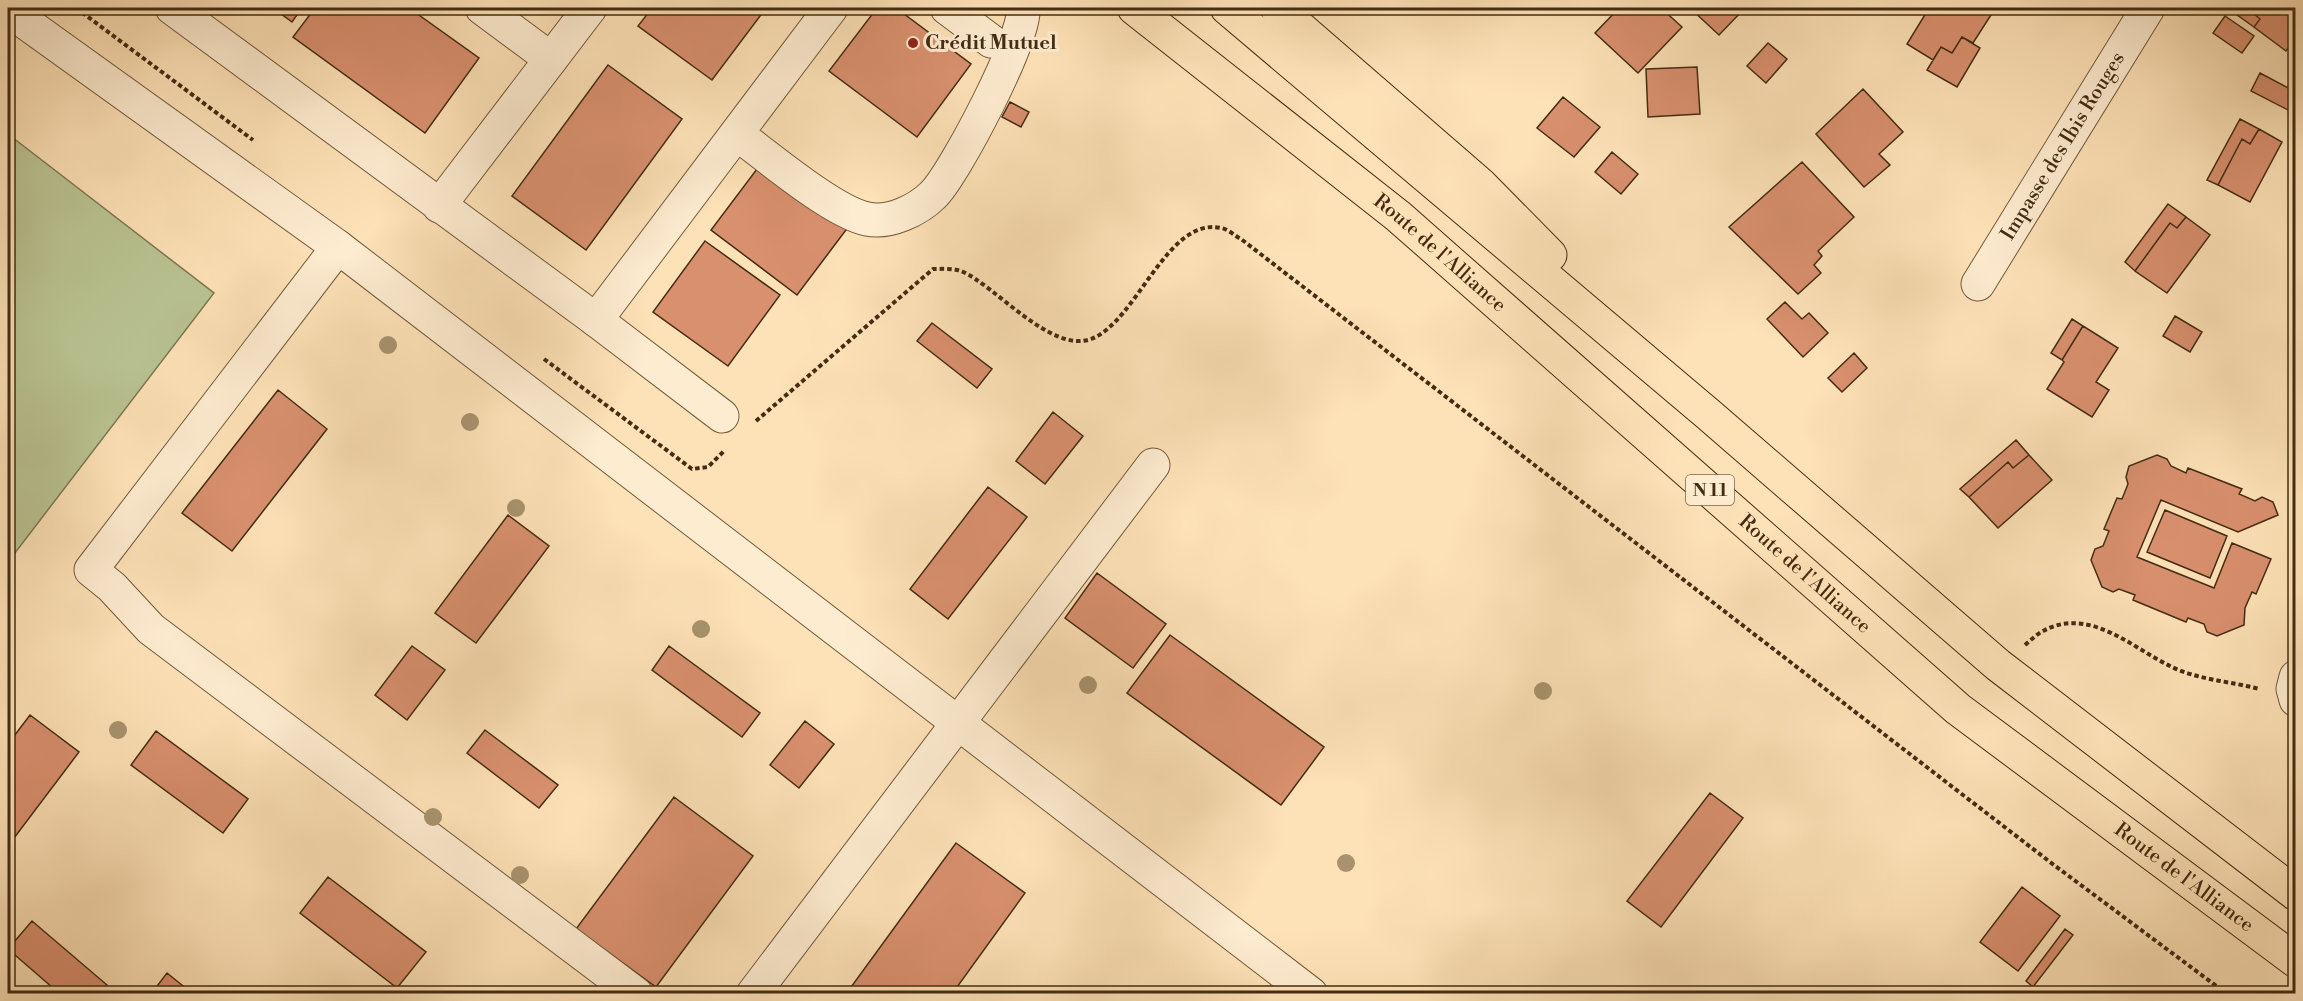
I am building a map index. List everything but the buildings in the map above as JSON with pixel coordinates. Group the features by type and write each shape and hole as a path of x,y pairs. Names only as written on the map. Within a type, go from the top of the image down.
{"highway":[{"name":"Route de l'Alliance","path":"1134,8 1398,216 1958,708 2295,961"},
{"name":"N 11","path":"1227,8 1708,414 1998,665 2295,894"},
{"path":"1277,8 1481,185 1708,414"}],"street":[{"path":"172,8 596,320 722,416"},
{"path":"482,8 551,59"},
{"path":"439,206 590,8"},
{"path":"596,320 831,8"},
{"path":"947,8 991,41"},
{"path":"737,134 850,213 866,219 883,220 920,206 946,180 996,86 1019,37 1024,14 1023,8"},
{"name":"Impasse des Ibis Rouges","path":"1978,284 2148,8"},
{"path":"8,10 338,247 1311,993"},
{"path":"338,247 91,570 112,587 151,628 636,993"},
{"path":"753,993 1153,465"}],"path":[{"path":"1998,665 2044,630 2070,623 2098,626 2171,667 2212,680 2295,692"}],"green space":[{"path":"8,134 214,293 8,562"}],"place":[{"name":"Crédit Mutuel","path":"913,43"}]}
